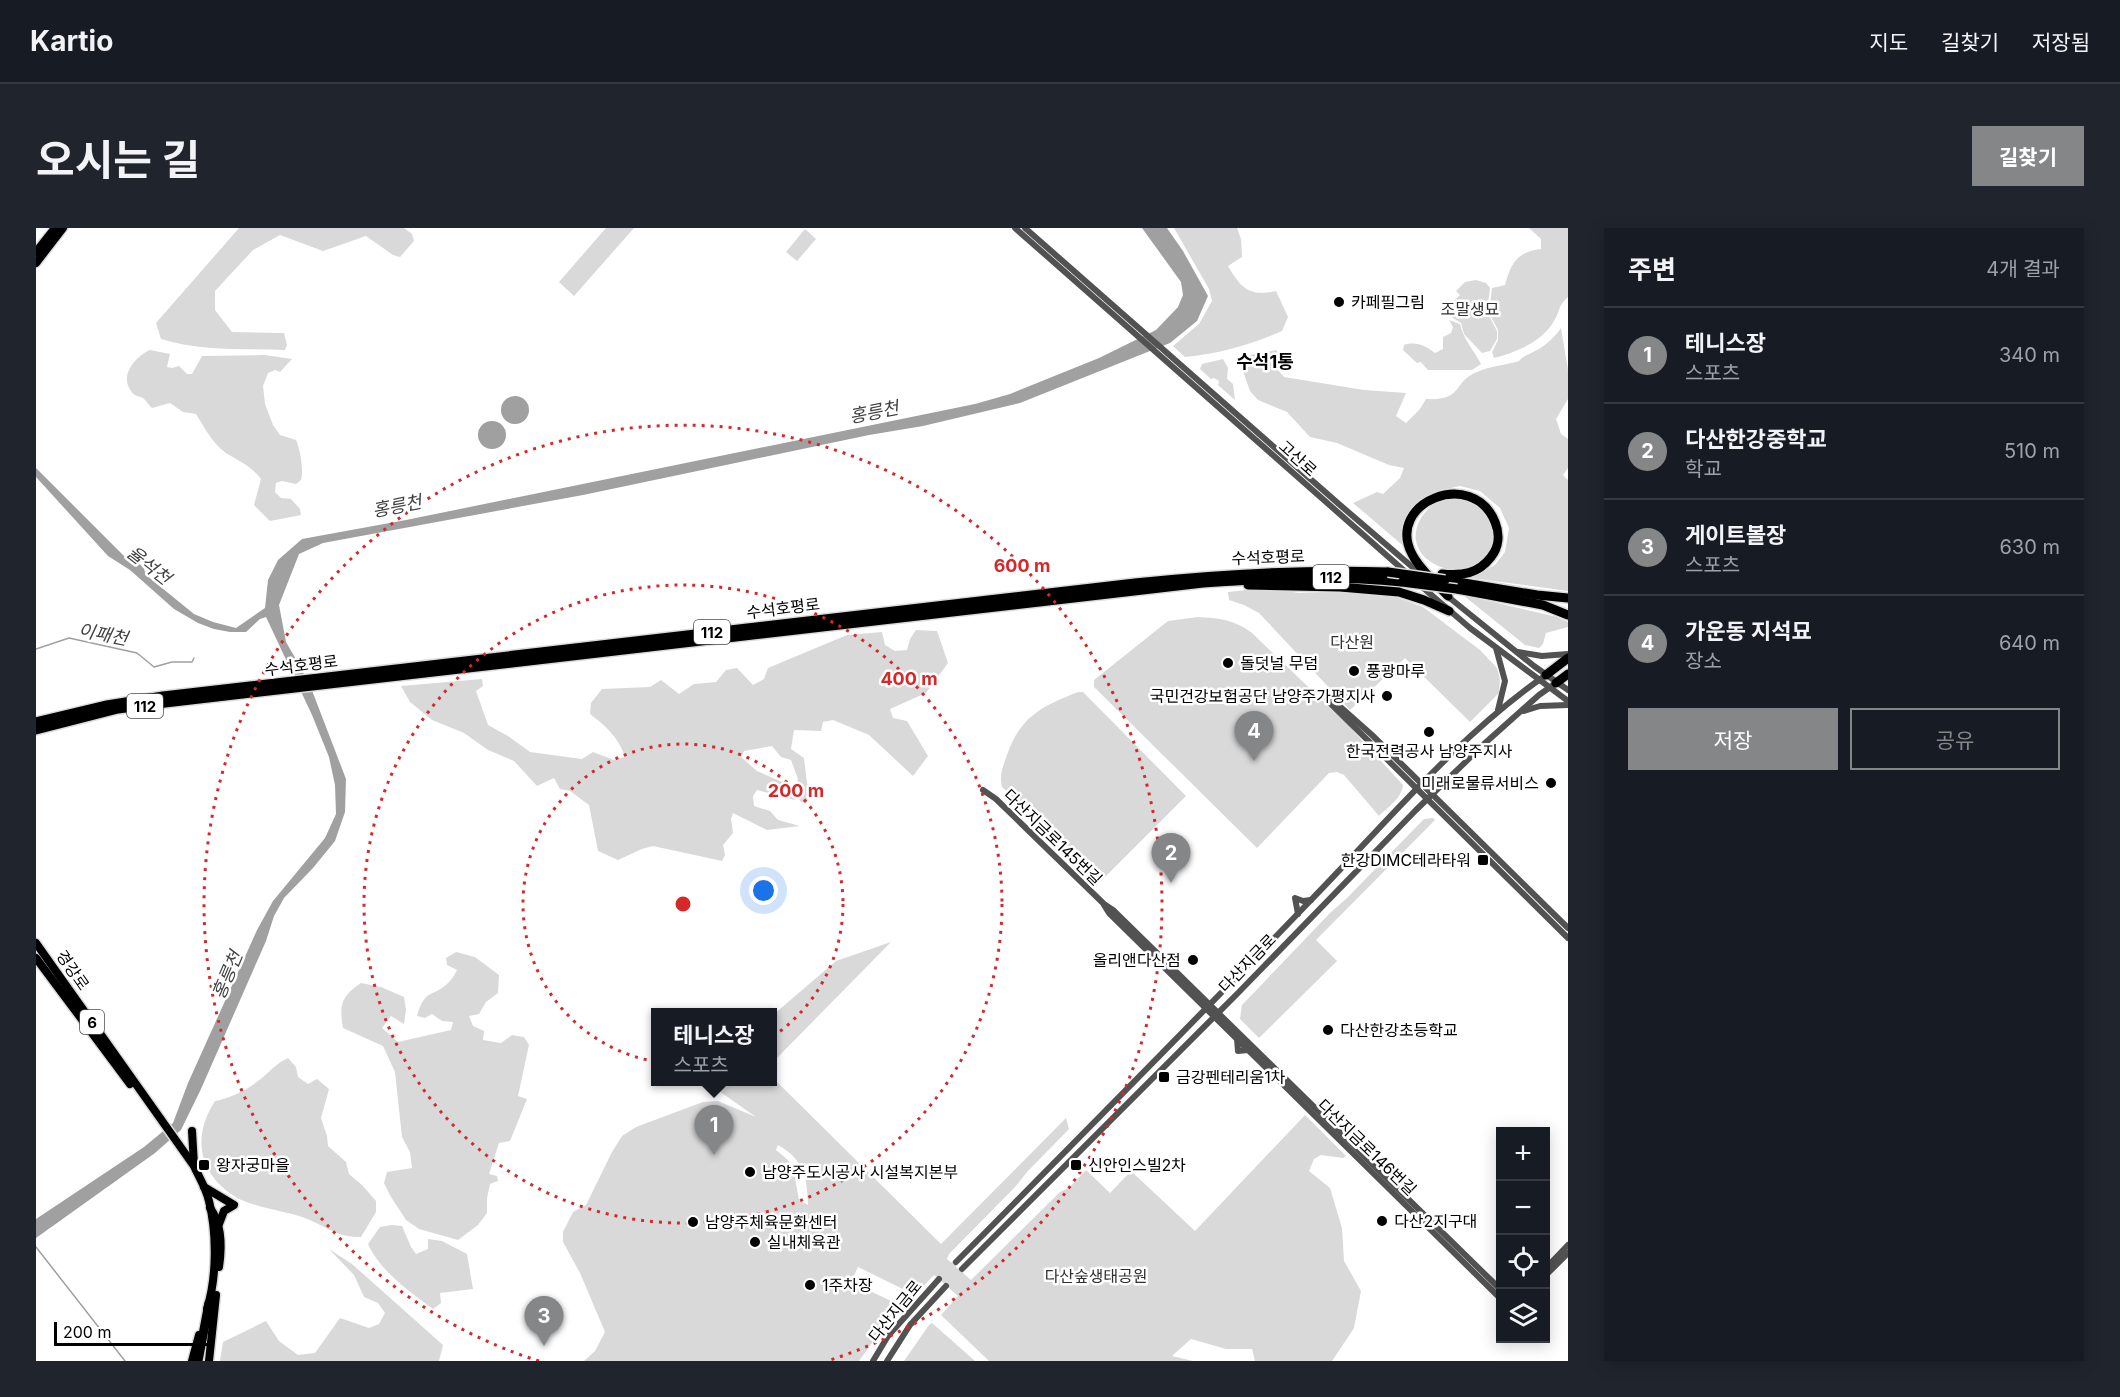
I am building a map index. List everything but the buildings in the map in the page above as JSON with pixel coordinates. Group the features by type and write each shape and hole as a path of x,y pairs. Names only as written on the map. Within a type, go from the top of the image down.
{"highway":[{"path":"1443,577 1473,572 1483,566 1495,551 1498,536 1495,520 1486,508 1470,497 1452,494 1431,499 1416,512 1408,526 1407,535 1412,554 1448,596"},
{"name":"수석호평로","path":"1260,578 1329,570 1388,572 1401,578 1457,589 1536,599"},
{"name":"수석호평로","path":"36,722 107,705 1203,579 1443,577 1536,599"},
{"path":"1260,578 1399,592 1449,611"},
{"path":"1536,599 1568,598"},
{"path":"1536,599 1568,615"},
{"path":"1542,677 1568,656"},
{"path":"1553,685 1568,674"},
{"name":"수석호평로","path":"36,729 118,709 255,688"},
{"path":"198,1361 212,1304"},
{"path":"204,1361 212,1304"}],"main road":[{"path":"36,252 56,228"},
{"path":"36,263 63,228"},
{"name":"경강로","path":"36,943 147,1102"},
{"name":"경강로","path":"36,958 132,1086 158,1116 194,1166 204,1187 210,1207 214,1266 209,1361"},
{"path":"192,1131 194,1166"},
{"path":"204,1187 234,1205 224,1211 218,1224"},
{"name":"경강로","path":"192,1361 212,1304 220,1262 218,1224 210,1207"}],"street":[{"name":"고산로","path":"1015,228 1161,358 1290,468 1449,611 1496,648 1553,685 1568,703"},
{"name":"고산로","path":"1025,228 1340,506 1515,651 1542,677"},
{"path":"1496,648 1505,681 1498,710"},
{"path":"1515,651 1542,656 1568,656"},
{"name":"다산지금로","path":"956,1262 1498,710 1542,677"},
{"name":"고산로","path":"1553,685 1568,690"},
{"name":"다산지금로","path":"962,1269 1216,1015 1429,797 1520,712 1553,685"},
{"path":"1420,788 1372,735 1334,700 1324,694 1330,703 1420,788 1568,938"},
{"path":"1520,712 1540,706 1568,703"},
{"name":"다산지금로145번길","path":"983,790 996,799 1104,904 1113,910 1216,1015"},
{"path":"1429,797 1568,928"},
{"path":"1298,914 1295,898 1303,901 1311,900"},
{"name":"다산지금로146번길","path":"1216,1015 1237,1039 1238,1051 1248,1050 1496,1294"},
{"name":"다산지금로146번길","path":"1216,1015 1496,1285"},
{"path":"1550,1263 1568,1245"},
{"path":"1550,1270 1568,1252"},
{"name":"다산지금로","path":"873,1361 888,1336 939,1279"},
{"name":"다산지금로","path":"887,1361 910,1325 946,1286"}],"green space":[{"path":"239,228 404,228 412,234 414,241 400,257 393,255 366,236 323,251 280,235 253,250 215,291 215,310 232,332 284,333 287,345 285,350 207,348 161,339 156,323"},
{"path":"606,228 634,228 574,296 559,282"},
{"path":"1174,228 1237,228 1241,239 1242,257 1228,266 1237,280 1252,292 1276,291 1288,317 1282,331 1235,348 1197,356 1185,357 1173,346 1199,324 1212,301 1209,289"},
{"path":"1529,228 1568,228 1568,297 1543,335 1519,350 1494,358 1492,352 1498,340 1498,330 1489,313 1492,288 1505,285 1513,265 1521,256 1541,249 1541,239"},
{"path":"805,229 816,239 797,261 786,252"},
{"name":"조말생묘","path":"1476,280 1486,283 1490,288 1487,312 1497,331 1497,339 1490,351 1482,353 1464,334 1461,323 1450,316 1447,310 1460,295 1456,291 1465,282"},
{"path":"1449,320 1460,324 1466,340 1481,364 1472,370 1428,370 1421,362 1417,363 1403,350 1404,345 1413,344 1424,346 1435,353 1443,349 1443,337 1451,333 1453,327"},
{"path":"1561,328 1568,370 1568,399 1556,419 1561,434 1568,439 1568,468 1563,475 1568,480 1568,591 1471,578 1495,565 1505,552 1509,528 1500,508 1480,491 1460,486 1441,490 1424,498 1414,509 1407,549 1353,503 1377,492 1383,494 1400,478 1404,468 1389,465 1337,443 1310,437 1287,412 1258,400 1250,391 1244,374 1244,362 1250,355 1277,350 1276,368 1284,377 1364,390 1406,393 1396,416 1406,423 1426,399 1446,397 1452,394 1469,376 1477,372 1519,361 1547,343"},
{"path":"150,350 170,354 167,367 179,366 187,374 192,374 202,356 265,355 292,359 280,372 275,370 268,373 263,386 265,404 273,425 280,435 296,440 302,465 301,480 296,484 282,481 276,483 275,492 281,498 291,499 300,509 301,515 270,521 254,505 261,479 249,467 217,445 196,414 183,412 170,403 152,408 143,398 132,393 128,385 128,373 135,361"},
{"path":"1223,359 1228,368 1227,379 1233,384 1235,400 1218,385 1219,381 1211,379 1200,369 1202,364"},
{"path":"1451,499 1466,499 1490,514 1495,531 1496,541 1492,549 1482,562 1468,568 1453,570 1438,566 1426,558 1418,547 1416,534 1421,518 1434,505"},
{"name":"다산원","path":"1265,588 1299,593 1390,595 1423,607 1480,650 1497,668 1500,679 1499,693 1470,722 1405,658 1350,710 1259,613 1229,600 1228,592"},
{"path":"1463,595 1557,617 1568,622 1568,627 1546,633 1543,644 1539,648 1525,645"},
{"path":"1198,617 1226,620 1252,633 1348,725 1403,785 1394,802 1379,816 1344,775 1337,772 1329,773 1257,848 1094,687 1094,680 1168,621"},
{"path":"916,630 937,631 948,663 926,693 890,709 893,718 907,721 928,756 913,776 869,735 833,720 823,722 821,731 794,730 791,749 804,758 807,783 811,793 806,804 800,801 794,787 798,779 791,760 781,757 772,746 744,751 741,757 757,771 789,785 795,800 757,790 753,796 754,806 770,811 778,820 800,826 767,830 733,813 731,819 733,833 723,845 725,855 722,861 653,846 618,860 598,851 589,805 570,791 560,789 554,778 537,786 514,761 488,750 464,733 432,720 410,702 401,686 482,679 483,686 476,691 488,725 530,752 582,759 593,752 614,760 625,757 616,738 590,714 591,703 602,689 650,687 661,680 679,694 694,684 716,682 726,670 737,668 753,685 764,679 768,668 847,635 882,632 885,645 895,651 907,650"},
{"path":"1078,692 1083,692 1186,796 1101,881 1065,844 1002,787 1001,783 1002,771 1012,742 1026,722 1043,708"},
{"path":"1433,818 1435,820 1316,940 1337,961 1259,1038 1240,1019 1242,1005 1424,819"},
{"path":"891,942 777,1058 777,1012 836,961"},
{"path":"456,952 475,957 499,975 498,993 486,1002 479,1014 469,1016 473,1026 484,1031 483,1040 501,1043 512,1035 524,1037 529,1045 518,1096 527,1099 510,1141 499,1143 489,1174 497,1176 498,1181 490,1184 487,1213 478,1225 458,1240 419,1229 406,1220 391,1197 384,1183 387,1172 412,1168 410,1152 402,1137 395,1072 383,1046 343,1028 341,1013 345,997 361,983 381,987 404,997 406,1010 404,1024 391,1016 382,1028 398,1042 451,1030 453,1022 442,1021 432,1014 425,1018 417,1016 423,1001 444,987 454,975 457,970 447,965 446,958"},
{"path":"288,1058 296,1067 298,1077 308,1084 317,1079 329,1089 321,1118 328,1146 346,1162 349,1174 376,1201 376,1212 361,1237 339,1234 305,1218 241,1200 222,1187 206,1165 201,1140 203,1127 215,1101 246,1089"},
{"name":"다산숲생태공원","path":"777,1082 941,1244 1066,1118 1069,1129 949,1254 947,1259 971,1280 1060,1192 1070,1187 1086,1170 1110,1193 1131,1171 1195,1231 1305,1115 1346,1156 1343,1158 1321,1155 1314,1159 1309,1171 1330,1188 1342,1228 1344,1261 1361,1291 1354,1328 1332,1361 1255,1361 1252,1349 1226,1349 1191,1339 1172,1356 1193,1361 989,1361 941,1315 958,1296 934,1275 915,1295 858,1267 851,1282 894,1303 896,1309 859,1361 584,1361 595,1351 605,1332 580,1273 563,1242 563,1232 573,1212 586,1205 622,1136 636,1127 703,1102 718,1101 756,1117 712,1086 777,1086","holes":["778,1145 794,1157 805,1177 808,1205 799,1200 794,1172 788,1160 776,1150"]},
{"path":"402,1226 416,1254 428,1249 428,1239 442,1241 467,1254 473,1289 440,1293 441,1303 433,1309 396,1280 373,1254 368,1244 380,1227"},
{"path":"329,1249 352,1264 443,1345 439,1361 220,1361 223,1342 266,1321 279,1341 298,1355 315,1353 340,1318 369,1328 379,1324 385,1313 378,1303 364,1297 354,1275"},
{"path":"932,1323 975,1361 904,1361"}],"shaded area":[{"name":"홍릉천","path":"1142,228 1167,228 1183,251 1208,296 1197,321 1170,343 1020,403 923,426 869,435 583,495 323,543 299,554 279,605 286,642 313,693 346,779 345,812 335,841 284,898 274,916 266,941 181,1130 155,1153 36,1238 36,1219 144,1147 173,1123 188,1083 257,930 273,901 325,838 336,814 335,785 329,757 266,617 260,619 246,632 230,632 198,623 174,609 130,570 108,556 36,477 36,468 126,558 143,566 146,575 194,614 236,628 265,608 268,580 278,560 302,539 406,520 975,404 1010,394 1099,358 1156,330 1178,307 1183,295 1181,282"},
{"path":"515,396 525,400 529,410 525,420 515,424 505,420 501,410 505,400"},
{"path":"492,421 502,425 506,435 502,445 492,449 482,445 478,435 482,425"}],"waterway":[{"name":"이패천","path":"36,649 69,638 137,653 154,667 172,662 192,662 194,658"},
{"path":"36,1247 125,1361"}],"tunnel":[{"path":"939,1279 956,1262"},
{"path":"946,1286 962,1269"}],"place":[{"name":"카페필그림","path":"1339,302"},
{"name":"돌덧널 무덤","path":"1228,663"},
{"name":"풍광마루","path":"1354,671"},
{"name":"국민건강보험공단 남양주가평지사","path":"1387,696"},
{"name":"한국전력공사 남양주지사","path":"1429,732"},
{"name":"가운동 지석묘","path":"1254,761"},
{"name":"미래로물류서비스","path":"1551,783"},
{"name":"한강DIMC테라타워","path":"1483,860"},
{"name":"다산한강중학교","path":"1171,883"},
{"name":"올리앤다산점","path":"1193,960"},
{"name":"다산한강초등학교","path":"1328,1030"},
{"name":"금강펜테리움1차","path":"1164,1077"},
{"name":"테니스장","path":"714,1155"},
{"name":"왕자궁마을","path":"204,1165"},
{"name":"신안인스빌2차","path":"1076,1165"},
{"name":"남양주도시공사 시설복지본부","path":"750,1172"},
{"name":"다산2지구대","path":"1382,1221"},
{"name":"남양주체육문화센터","path":"693,1222"},
{"name":"실내체육관","path":"755,1242"},
{"name":"1주차장","path":"810,1285"},
{"name":"게이트볼장","path":"544,1346"}],"district":[{"name":"수석1통","path":"1265,361"}],"water label":[{"name":"율석천","path":"149,565"}]}
